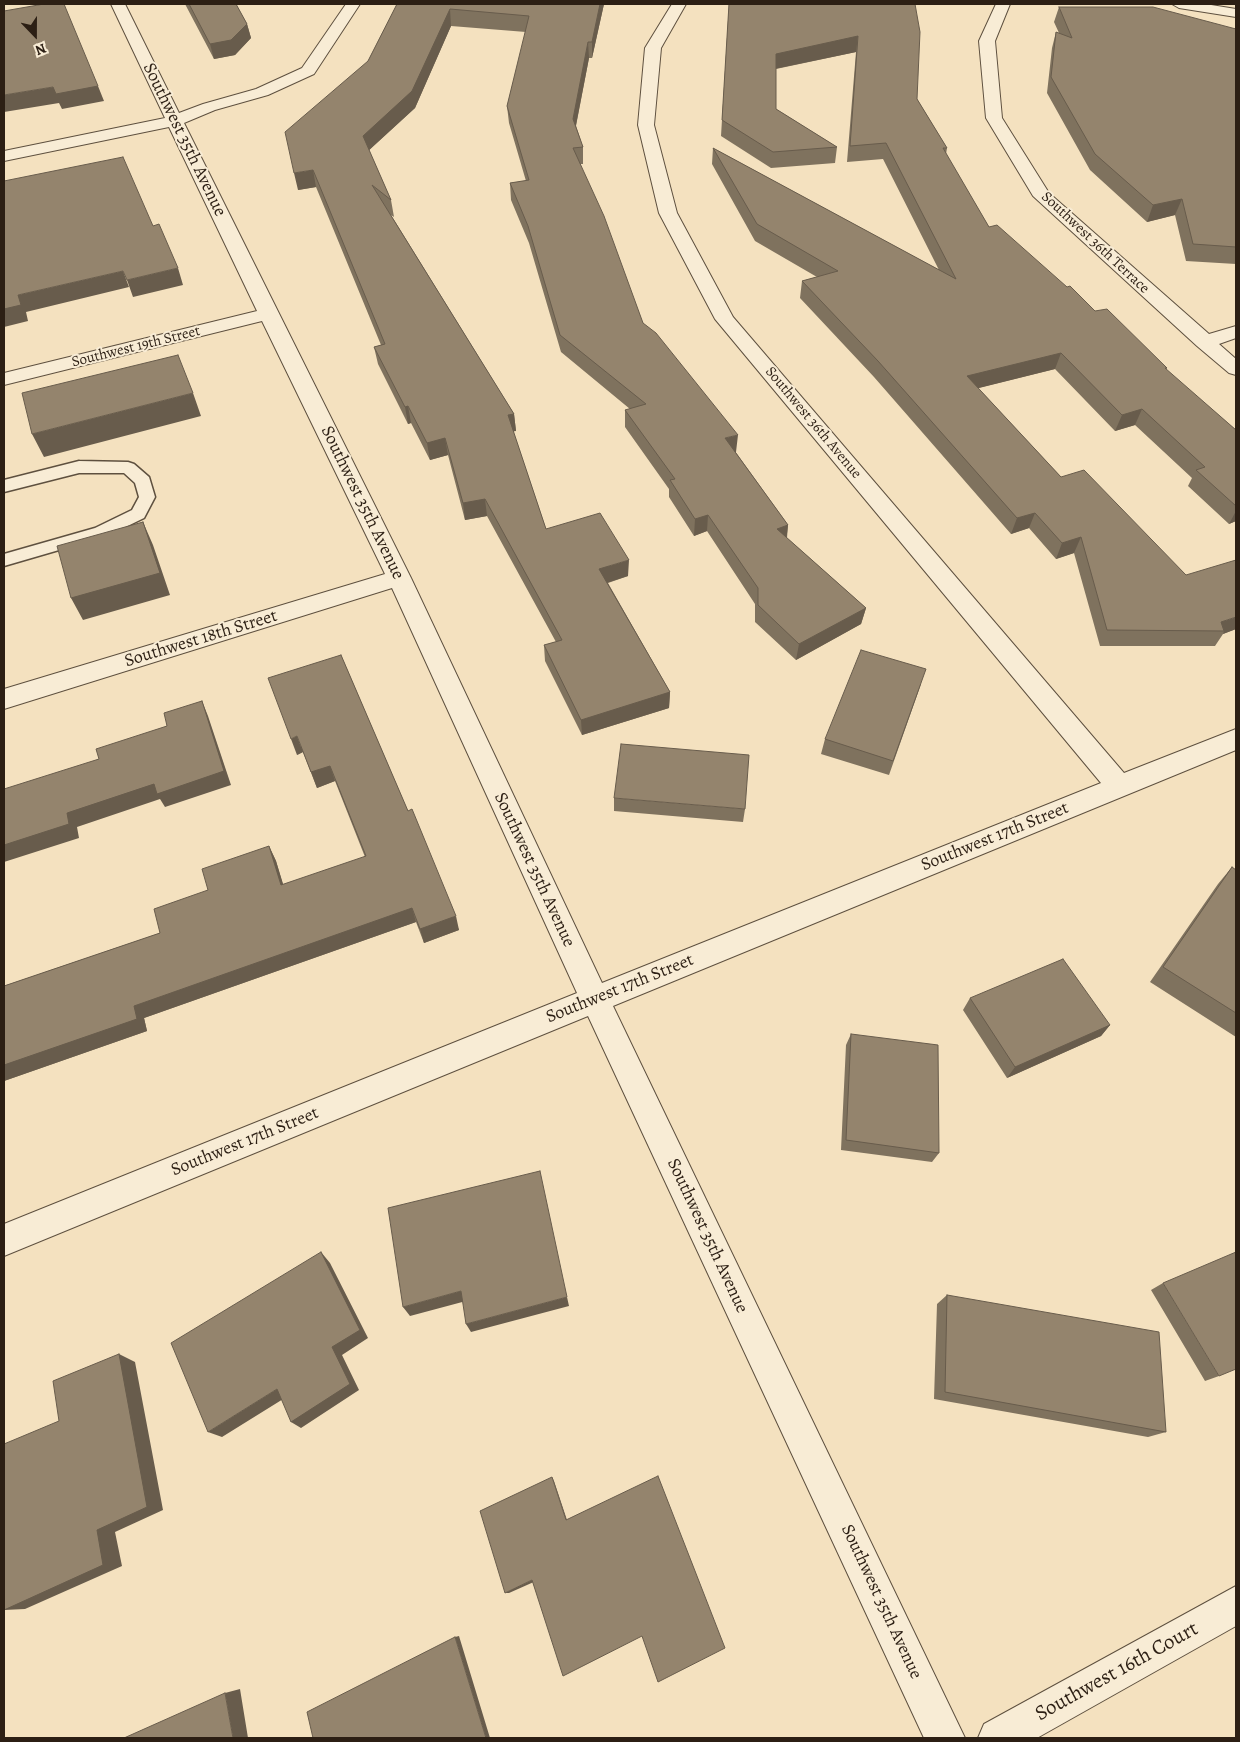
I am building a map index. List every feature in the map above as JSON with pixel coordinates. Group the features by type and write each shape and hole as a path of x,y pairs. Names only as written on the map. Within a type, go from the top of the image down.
{"street":[{"name":"Southwest 35th Avenue","path":"118,4 268,314 399,578 595,1000 945,1738"},
{"path":"4,156 175,121 209,108 262,92 308,71 353,4"},
{"name":"Southwest 36th Avenue","path":"679,4 653,48 646,125 668,213 725,319 1119,786"},
{"name":"Southwest 36th Terrace","path":"1003,4 987,42 994,118 1042,196 1236,369"},
{"path":"1179,4 1236,13"},
{"name":"Southwest 19th Street","path":"4,379 268,314"},
{"path":"1204,342 1236,332"},
{"name":"Southwest 18th Street","path":"4,699 399,578"},
{"name":"Southwest 17th Street","path":"4,1240 1236,739"},
{"name":"Southwest 16th Court","path":"998,1738 1236,1605"}],"lane":[{"path":"4,486 79,467 128,468 143,481 146,498 138,514 101,532 4,560"}],"building":[{"path":"44,4 64,4 98,86 56,94 53,87 4,95 4,11"},
{"path":"189,4 236,4 247,24 231,40 210,44"},
{"path":"397,4 600,4 592,42 588,42 573,119 583,147 573,148 604,216 643,323 656,333 738,435 725,438 788,525 777,529 866,608 799,644 758,605 758,588 708,515 695,519 670,480 675,479 625,410 646,404 560,335 528,226 510,183 529,180 507,106 529,16 450,9 412,91 363,136 391,200 372,185 514,414 508,415 546,529 600,513 629,560 599,569 670,692 581,720 544,645 562,640 485,499 463,503 445,438 427,443 408,406 405,407 374,347 385,344 313,170 294,173 285,132 368,61"},
{"path":"729,4 915,4 920,32 917,99 947,148 943,148 989,227 997,225 1067,287 1070,286 1095,311 1107,309 1167,368 1165,368 1236,430 1236,506 1196,470 1205,467 1142,409 1122,415 1061,353 967,376 1061,477 1084,470 1186,575 1236,560 1236,617 1221,622 1224,631 1107,630 1081,537 1062,543 1035,513 1017,518 878,361 802,281 838,271 757,224 713,148 956,279 886,143 850,146 858,36 776,54 776,109 837,147 773,152 722,120"},
{"path":"1059,7 1153,7 1236,29 1236,247 1193,244 1182,199 1153,205 1095,154 1051,77 1056,32 1072,38"},
{"path":"123,157 153,226 159,224 178,268 127,280 123,271 18,295 21,305 4,309 4,181"},
{"path":"178,355 193,393 32,434 22,393"},
{"path":"143,522 160,573 71,598 57,546"},
{"path":"861,650 926,669 893,761 825,739"},
{"path":"341,655 408,811 412,809 456,916 420,929 412,908 134,1006 137,1019 4,1065 4,986 160,933 154,909 208,890 202,869 269,846 281,885 366,856 330,766 311,772 297,736 291,739 268,678"},
{"path":"202,701 224,771 157,794 154,784 67,813 69,824 4,845 4,789 99,759 96,749 167,726 164,713"},
{"path":"621,744 749,755 745,809 614,798"},
{"path":"1232,867 1236,870 1236,1013 1163,967"},
{"path":"1063,959 1110,1025 1015,1067 970,998"},
{"path":"851,1034 938,1045 939,1153 846,1140"},
{"path":"540,1171 567,1297 466,1324 461,1291 403,1307 388,1208"},
{"path":"321,1252 360,1330 332,1347 350,1384 291,1422 277,1389 208,1432 171,1343"},
{"path":"1236,1252 1236,1369 1219,1376 1163,1283"},
{"path":"947,1295 1159,1332 1166,1432 945,1392"},
{"path":"119,1354 147,1507 97,1530 103,1565 4,1610 4,1444 59,1421 53,1381"},
{"path":"658,1476 725,1648 658,1682 642,1636 563,1676 532,1580 505,1593 480,1511 552,1477 566,1520"},
{"path":"455,1637 486,1738 313,1738 307,1712"},
{"path":"225,1693 233,1738 124,1738"}]}
